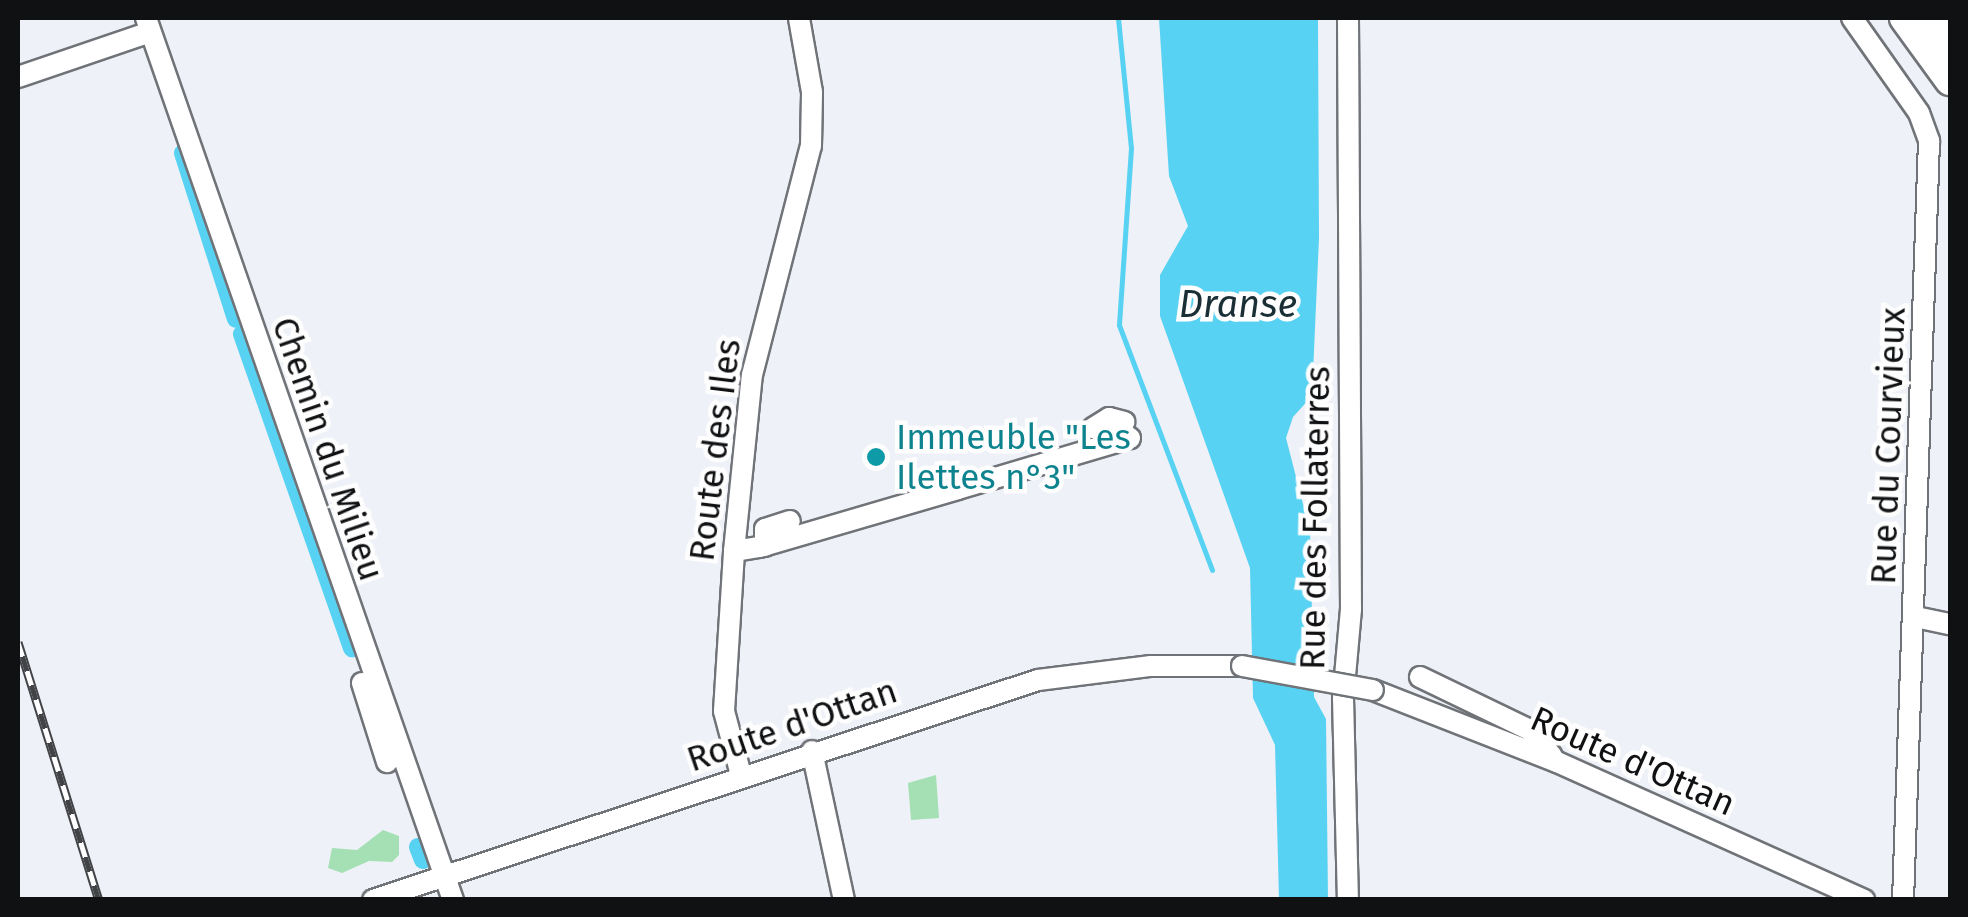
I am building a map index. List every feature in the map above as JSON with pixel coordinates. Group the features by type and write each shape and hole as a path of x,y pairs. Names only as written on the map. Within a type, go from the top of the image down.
{"highway":[{"path":"1905,18 1950,80"},
{"path":"1933,18 1950,42"}],"street":[{"name":"Route des Iles","path":"741,775 724,711 734,552 752,374 811,146 812,92 799,18"},
{"name":"Rue des Follaterres","path":"1348,18 1351,609 1343,698 1348,900"},
{"name":"Rue du Courvieux","path":"1852,18 1919,113 1929,141 1916,617 1903,900"},
{"path":"18,77 148,25"},
{"name":"Chemin du Milieu","path":"148,25 453,900"},
{"path":"734,552 1122,440 1120,416 1093,428"},
{"path":"765,546 764,529 790,520"},
{"path":"1916,617 1950,624"},
{"path":"357,664 387,762"},
{"name":"Route d'Ottan","path":"373,900 812,750 1038,680 1108,669 1232,666 1372,690 1557,762 1864,900"},
{"path":"1420,677 1530,730 1557,762"},
{"path":"812,750 844,900"}],"green space":[{"path":"936,775 939,818 911,820 908,783"},
{"path":"383,830 399,836 399,855 392,862 369,861 342,873 328,868 332,848 357,850"}],"water":[{"name":"Dranse","path":"1159,18 1318,18 1319,238 1312,396 1293,417 1286,438 1310,531 1314,697 1326,719 1328,899 1279,899 1275,745 1253,698 1250,568 1160,316 1160,275 1188,226 1169,176"}],"waterway":[{"path":"1118,18 1131,148 1119,325 1212,570"},
{"path":"183,153 236,319"},
{"path":"242,334 352,648"},
{"path":"418,847 423,860"}],"railway":[{"path":"18,642 99,900"}],"place":[{"name":"Immeuble \"Les Ilettes n°3\"","path":"876,457"}]}
